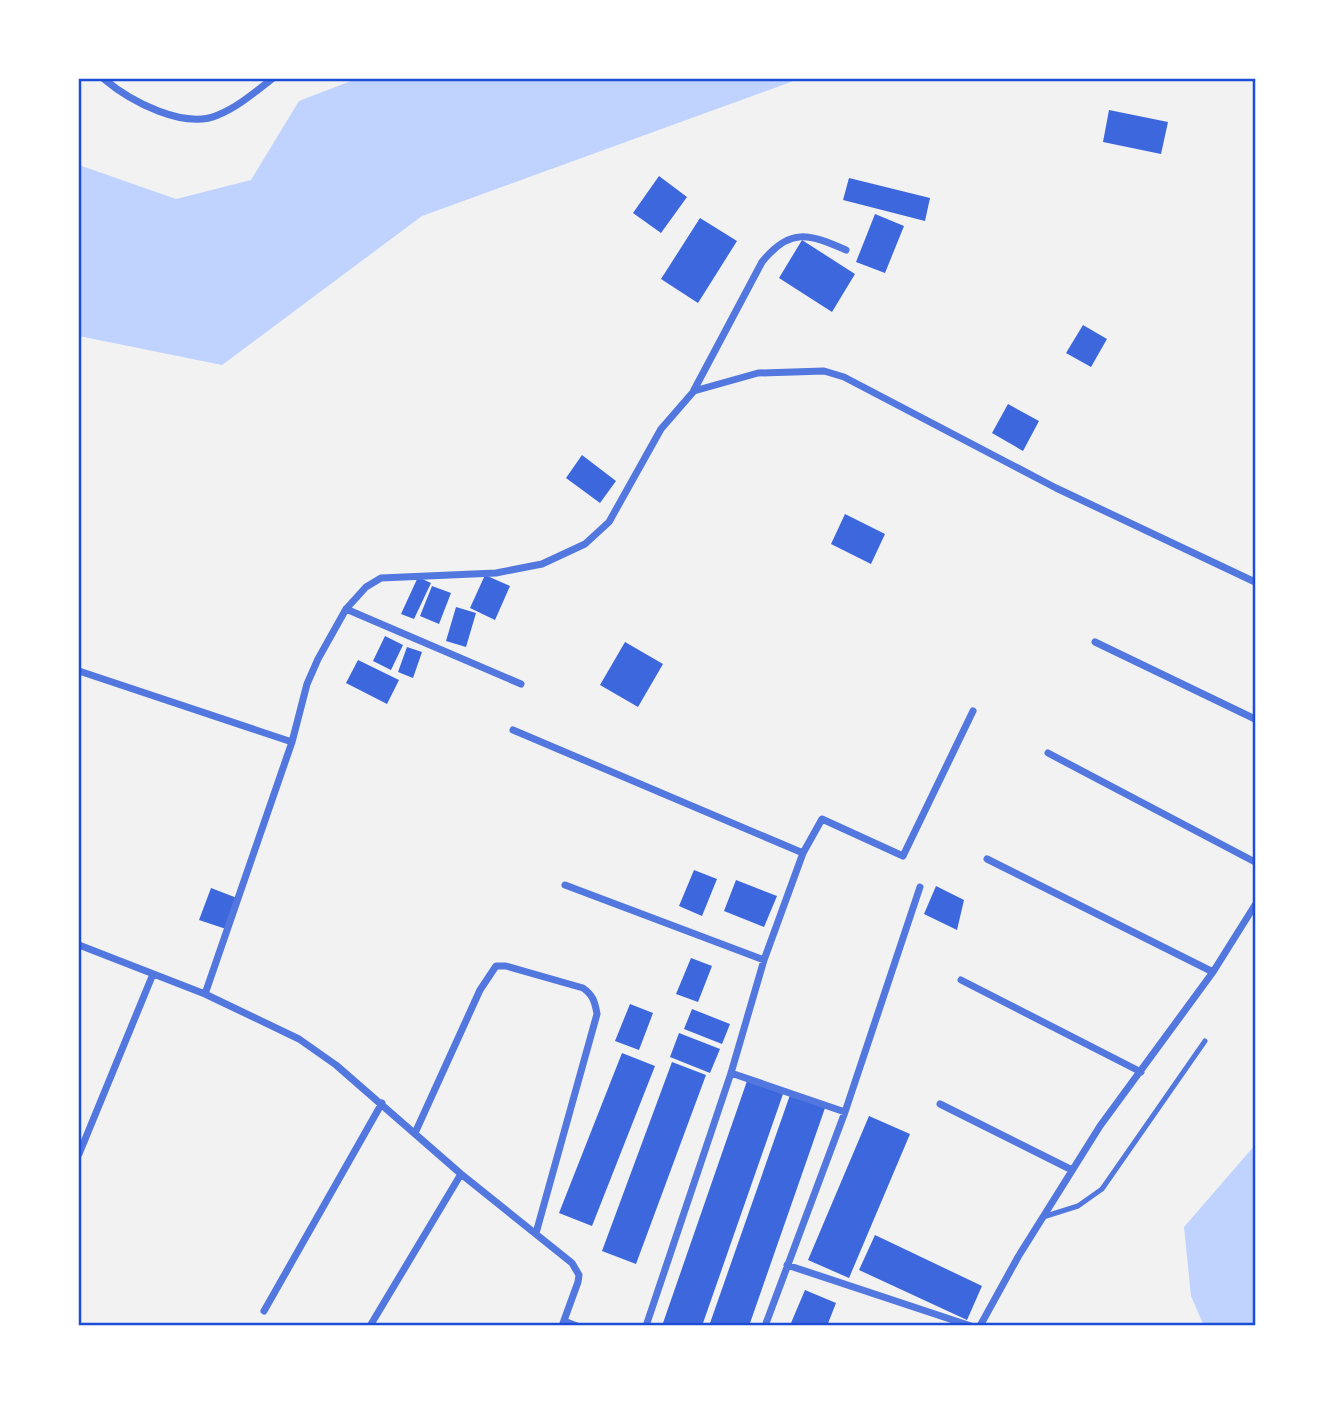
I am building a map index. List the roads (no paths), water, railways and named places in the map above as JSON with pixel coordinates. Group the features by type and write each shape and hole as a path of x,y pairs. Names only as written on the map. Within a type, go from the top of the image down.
{"street":[{"path":"104,79 141,102 172,116 205,119 237,105 272,79"},
{"path":"205,994 292,741 307,684 346,609 366,587 381,578 496,573 542,565 585,544 610,522 662,429 694,391 762,261 774,246 787,239 811,236 846,250"},
{"path":"694,391 758,373 824,371 844,377 1056,488 1255,582"},
{"path":"346,609 521,684"},
{"path":"1095,642 1255,719"},
{"path":"79,671 292,741"},
{"path":"646,1326 731,1073 764,960 803,853 822,819 903,856 973,711"},
{"path":"513,730 803,853"},
{"path":"1048,753 1255,862"},
{"path":"987,859 1213,972"},
{"path":"565,885 764,960"},
{"path":"765,1326 845,1112 920,887"},
{"path":"980,1326 996,1294 1100,1126 1213,972 1255,905"},
{"path":"79,944 205,994 299,1039 336,1065 461,1174 572,1263 579,1275 575,1294 563,1323 576,1326"},
{"path":"415,1133 480,990 496,965 583,988 588,992 593,997 597,1014 536,1233"},
{"path":"79,1154 153,974"},
{"path":"961,980 1141,1072"},
{"path":"731,1073 845,1112"},
{"path":"264,1311 382,1104"},
{"path":"940,1104 1072,1170"},
{"path":"370,1326 461,1174"},
{"path":"787,1265 971,1326"}],"lane":[{"path":"1043,1217 1078,1206 1102,1189 1205,1041"}],"water":[{"path":"356,79 799,79 422,216 222,365 79,336 79,165 176,199 251,180 299,101"},
{"path":"1255,1145 1255,1326 1204,1326 1191,1296 1184,1227"}]}
